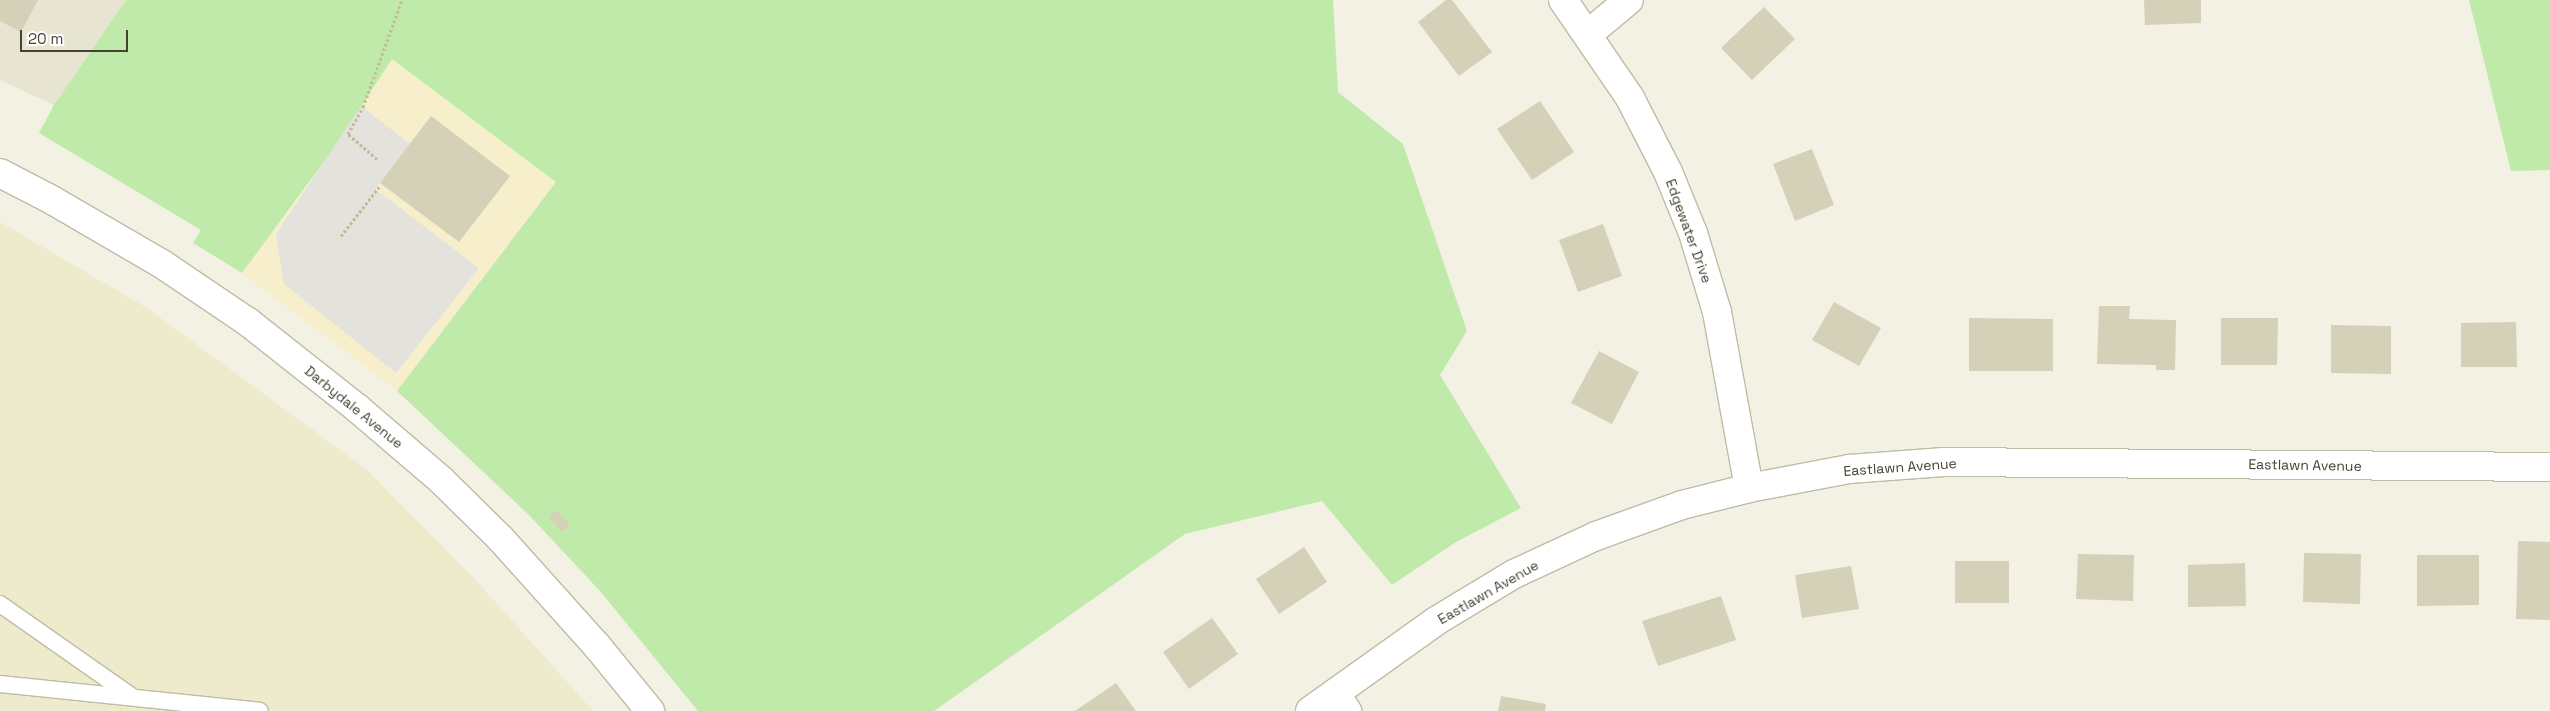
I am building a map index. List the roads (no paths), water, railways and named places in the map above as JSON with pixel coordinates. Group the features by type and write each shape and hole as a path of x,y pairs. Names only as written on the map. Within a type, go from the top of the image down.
{"street":[{"name":"Edgewater Drive","path":"1563,0 1630,98 1668,172 1693,233 1717,312 1749,488"},
{"path":"1588,34 1629,0"},
{"name":"Darbydale Avenue","path":"0,173 52,200 162,264 248,322 357,408 441,480 501,539 597,646 650,711"},
{"name":"Eastlawn Avenue","path":"1310,711 1341,702 1436,621 1514,574 1596,536 1682,506 1749,488 1849,469 1944,462 2550,467"}],"lane":[{"path":"0,604 132,696"},
{"path":"0,684 132,696 260,711"}]}
